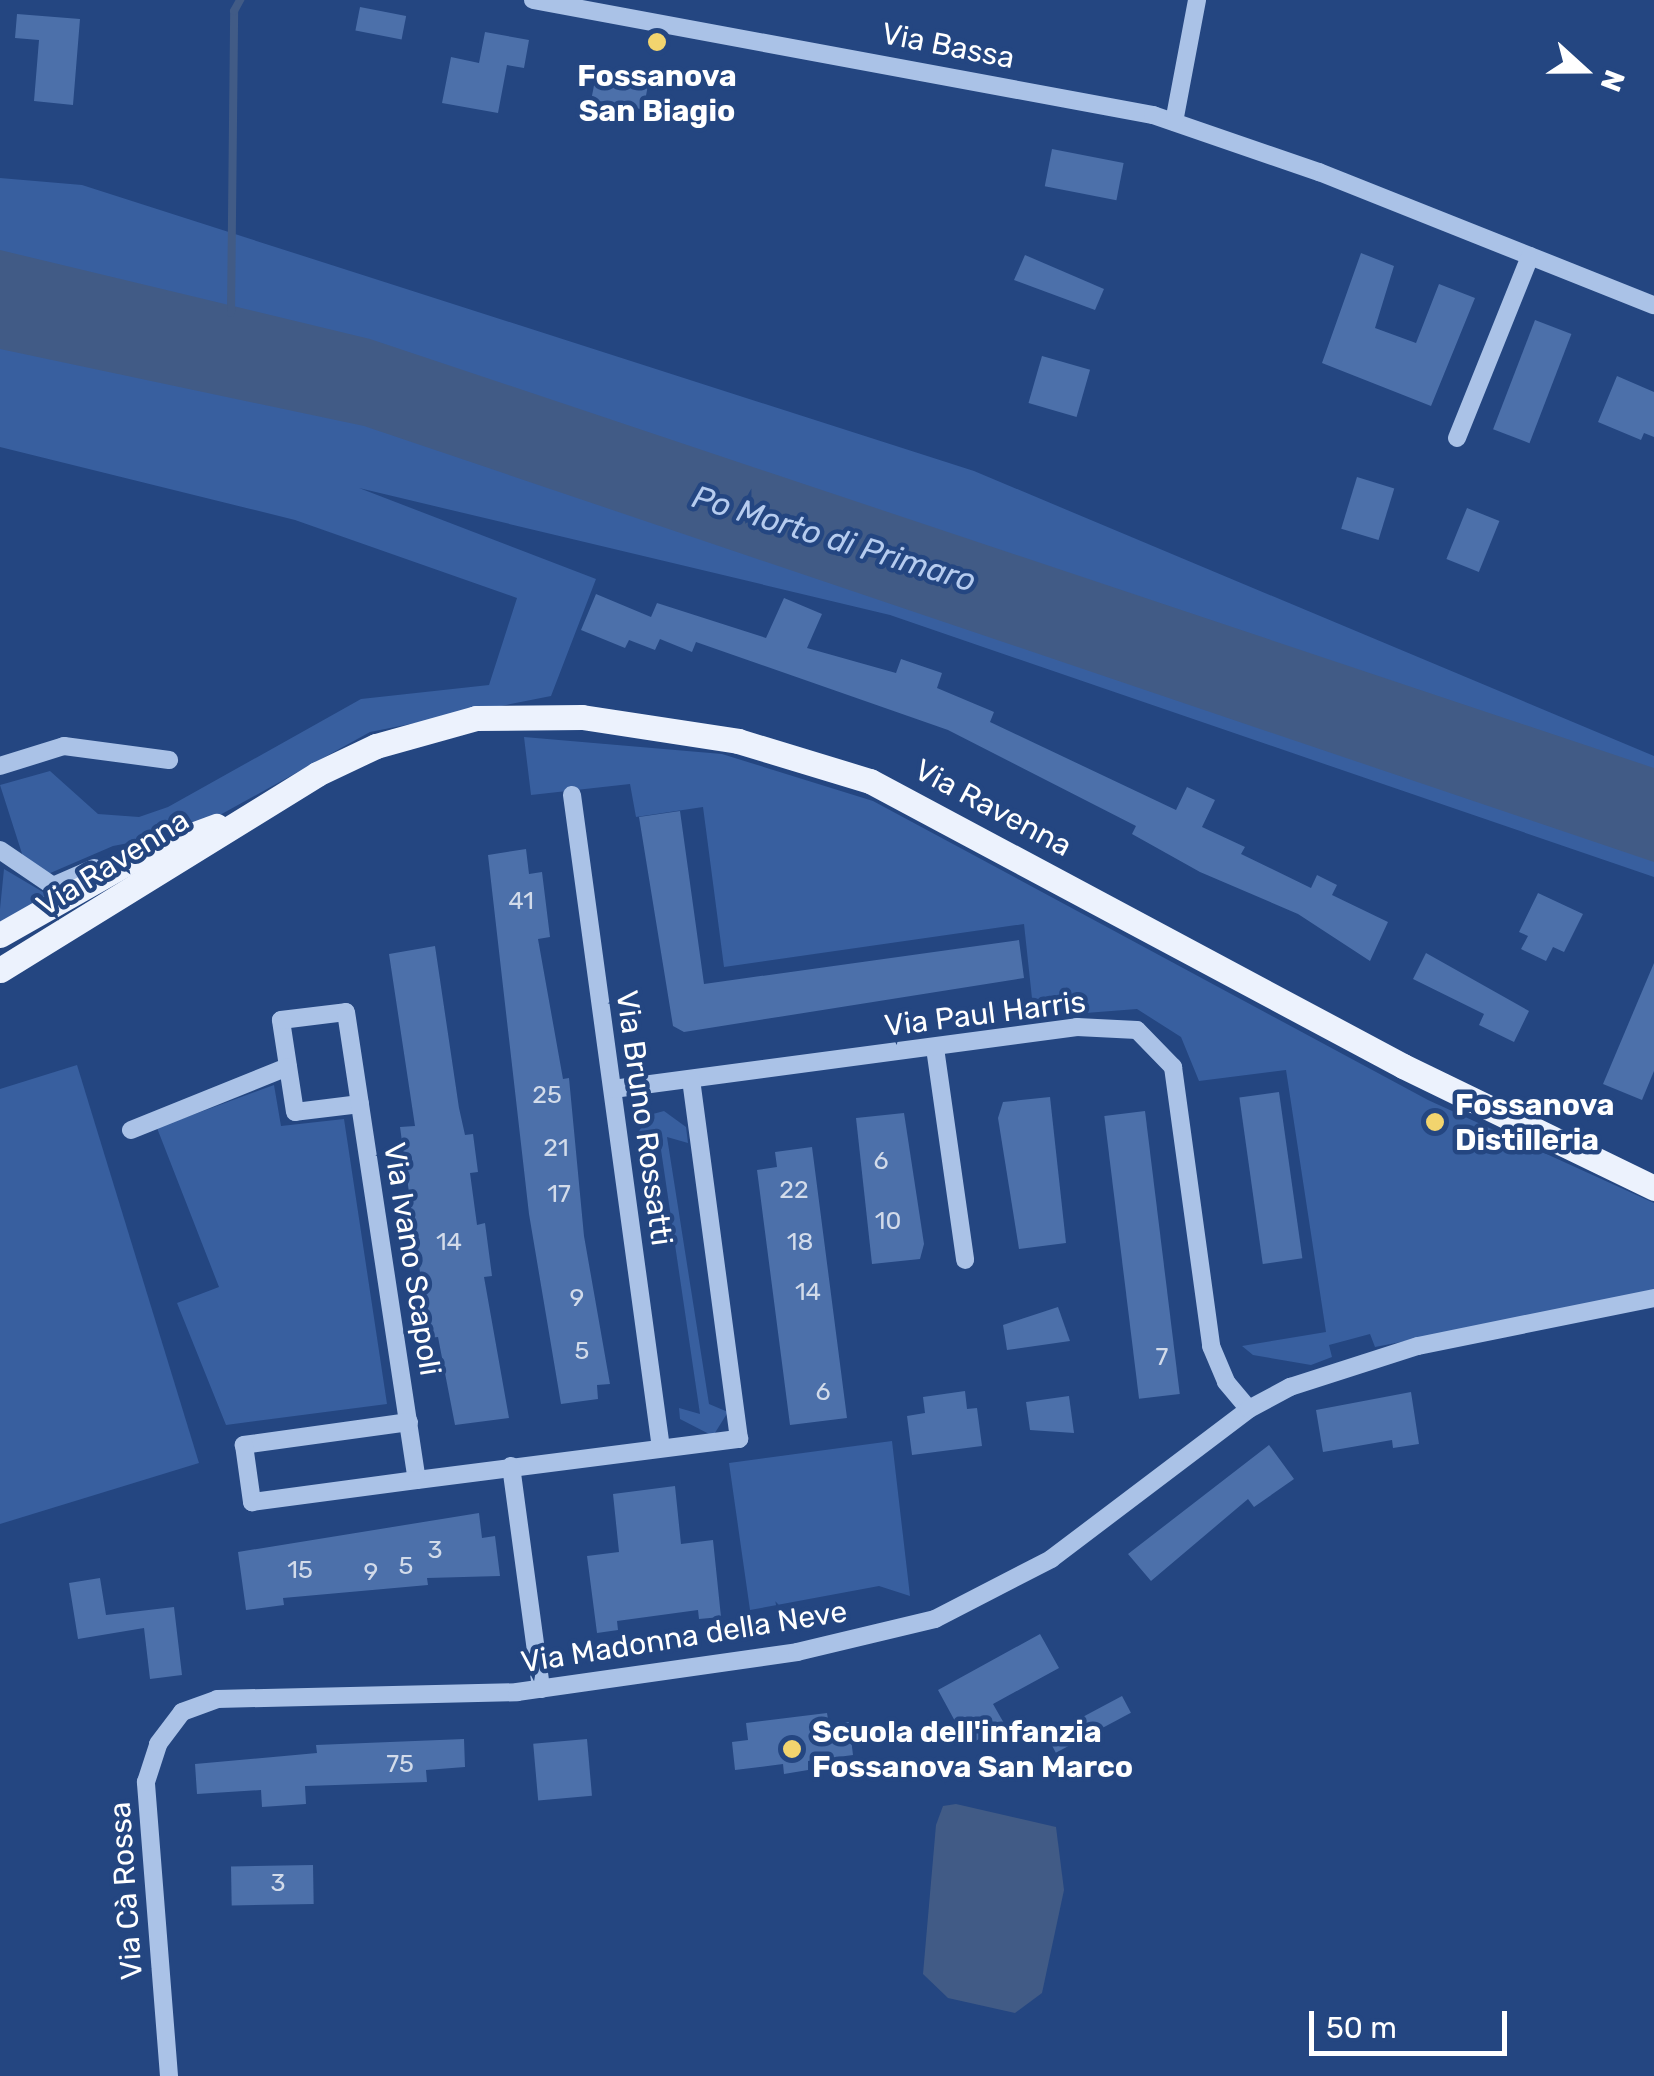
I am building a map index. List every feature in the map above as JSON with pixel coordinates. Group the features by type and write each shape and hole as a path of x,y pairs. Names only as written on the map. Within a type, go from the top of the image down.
{"main road":[{"name":"Via Ravenna","path":"0,970 258,810 376,746 514,714 661,728 814,760 940,814 1318,1022 1654,1188"},
{"name":"Via Ravenna","path":"0,935 146,852 258,810"}],"street":[{"name":"Via Bassa","path":"533,0 1174,122 1654,304"},
{"path":"1174,122 1197,0"},
{"path":"1457,438 1530,256"},
{"path":"0,766 64,746 169,760"},
{"name":"Via Bruno Rossatti","path":"572,795 661,1448"},
{"path":"0,850 53,886 146,852"},
{"name":"Via Ivano Scapoli","path":"360,1104 295,1112 281,1020 346,1012 409,1422 417,1480"},
{"name":"Via Paul Harris","path":"613,1089 1114,1026 1136,1030 1166,1052 1211,1346 1226,1382 1249,1409"},
{"path":"936,1048 964,1260"},
{"path":"130,1130 288,1067"},
{"name":"Via Bruno Rossatti","path":"510,1466 739,1439 690,1079"},
{"name":"Via Madonna della Neve","path":"182,1712 217,1699 541,1689 797,1652 935,1619 1050,1558 1249,1409 1371,1358 1654,1298"},
{"name":"Via Ivano Scapoli","path":"409,1422 244,1444 252,1502 510,1466"},
{"path":"510,1466 541,1689"},
{"name":"Via Cà Rossa","path":"169,2076 146,1782 158,1744 182,1712"}],"shaded area":[{"path":"0,178 82,185 974,471 1654,756 1654,877 890,615 359,488 596,579 551,696 370,732 191,831 113,846 48,874 25,863 0,785 50,771 98,814 139,817 168,807 361,699 489,685 517,598 295,520 0,447"},
{"path":"524,737 722,754 873,801 1428,1100 1654,1203 1654,1293 1375,1347 1370,1334 1329,1345 1332,1357 1311,1365 1253,1355 1242,1346 1326,1332 1286,1070 1199,1081 1181,1037 1137,1009 1034,1017 1024,924 724,967 703,807 636,817 630,784 531,795"},
{"path":"4,869 53,898 0,927 0,909"},
{"path":"77,1065 199,1463 0,1524 0,1089"},
{"path":"274,1085 281,1126 344,1119 387,1404 226,1425 177,1303 219,1287 157,1128"},
{"path":"664,1111 686,1127 688,1143 667,1137 709,1404 728,1412 713,1436 680,1419 679,1408 700,1414 660,1143 636,1136 649,1115"},
{"path":"892,1441 910,1596 879,1586 750,1610 729,1463"}],"water":[{"name":"Po Morto di Primaro","path":"0,250 370,339 1654,768 1654,862 364,426 0,349"},
{"path":"956,1804 1056,1827 1064,1890 1042,1993 1015,2013 948,1998 923,1974 936,1825 943,1806"}],"building":[{"path":"360,7 406,16 402,40 355,31"},
{"path":"17,14 80,19 73,105 34,101 39,40 15,38"},
{"path":"485,32 529,40 524,68 507,65 498,113 442,103 451,57 479,63"},
{"path":"597,70 649,80 643,110 591,99"},
{"path":"1052,149 1124,163 1116,200 1045,186"},
{"path":"1361,253 1394,266 1375,328 1416,343 1439,284 1475,298 1431,406 1322,363"},
{"path":"1025,255 1104,289 1095,310 1014,280"},
{"path":"1535,320 1571,334 1529,443 1493,429"},
{"path":"1042,356 1090,370 1077,417 1028,403"},
{"path":"1617,376 1654,392 1654,437 1644,433 1641,440 1598,422"},
{"path":"1357,477 1394,488 1379,540 1341,529"},
{"path":"1467,508 1499,521 1479,572 1446,559"},
{"path":"596,594 651,617 657,603 766,638 784,598 822,614 807,648 896,673 901,659 942,673 937,688 994,712 990,722 1176,810 1187,787 1215,800 1202,827 1245,847 1241,854 1311,888 1317,875 1337,885 1332,895 1388,922 1370,961 1298,914 1200,872 1132,834 1136,826 948,730 696,642 692,652 660,639 655,650 629,640 625,648 581,630"},
{"path":"680,811 704,984 1019,940 1024,978 684,1032 673,1026 639,817"},
{"path":"526,849 529,874 542,872 550,937 538,939 563,1079 569,1078 584,1236 610,1384 597,1385 598,1399 561,1404 529,1214 488,855"},
{"path":"1538,893 1583,914 1564,952 1553,947 1546,961 1521,949 1528,936 1519,932"},
{"path":"435,946 459,1108 465,1135 473,1134 478,1172 470,1173 477,1225 485,1223 492,1276 484,1277 509,1418 455,1425 438,1337 429,1338 400,1127 415,1126 389,954"},
{"path":"1426,953 1529,1011 1514,1042 1479,1025 1484,1014 1413,979"},
{"path":"1654,963 1654,1071 1642,1100 1603,1084"},
{"path":"1279,1092 1302,1258 1263,1264 1239,1098"},
{"path":"1050,1097 1066,1243 1019,1249 998,1118 1003,1102"},
{"path":"1145,1111 1180,1394 1139,1399 1104,1116"},
{"path":"904,1113 924,1244 920,1259 872,1264 856,1118"},
{"path":"812,1147 847,1418 790,1425 757,1170 777,1167 775,1152"},
{"path":"1058,1307 1070,1341 1007,1350 1003,1325"},
{"path":"965,1391 967,1409 977,1408 982,1446 912,1455 907,1416 925,1413 923,1397"},
{"path":"1411,1392 1419,1444 1393,1448 1392,1440 1323,1452 1316,1410"},
{"path":"1069,1396 1074,1433 1030,1430 1026,1402"},
{"path":"1269,1445 1294,1479 1254,1507 1248,1499 1151,1581 1128,1554"},
{"path":"675,1486 681,1544 713,1540 721,1617 699,1619 698,1610 617,1621 618,1630 597,1633 587,1556 619,1552 613,1494"},
{"path":"479,1513 482,1538 495,1536 500,1576 427,1578 428,1585 283,1598 284,1605 246,1610 238,1552"},
{"path":"100,1578 106,1615 174,1607 182,1675 150,1679 144,1628 78,1639 69,1583"},
{"path":"1040,1634 1059,1668 993,1704 1005,1725 968,1745 938,1690"},
{"path":"1122,1696 1131,1713 1056,1753 1047,1736"},
{"name":"Scuola dell'infanzia Fossanova San Marco","path":"827,1713 829,1725 849,1722 853,1755 808,1761 808,1770 784,1774 783,1764 735,1770 732,1742 748,1740 746,1723"},
{"path":"464,1739 465,1767 426,1770 427,1782 305,1786 306,1804 262,1807 261,1790 197,1794 195,1764 317,1753 316,1745"},
{"path":"587,1739 592,1796 538,1800 533,1744"},
{"path":"313,1865 314,1904 232,1905 231,1866"}],"waterway":[{"path":"231,313 234,11 240,0"}],"place":[{"name":"Fossanova San Biagio","path":"657,42"},
{"name":"Fossanova Distilleria","path":"1435,1122"},
{"name":"Scuola dell'infanzia Fossanova San Marco","path":"792,1749"}]}
